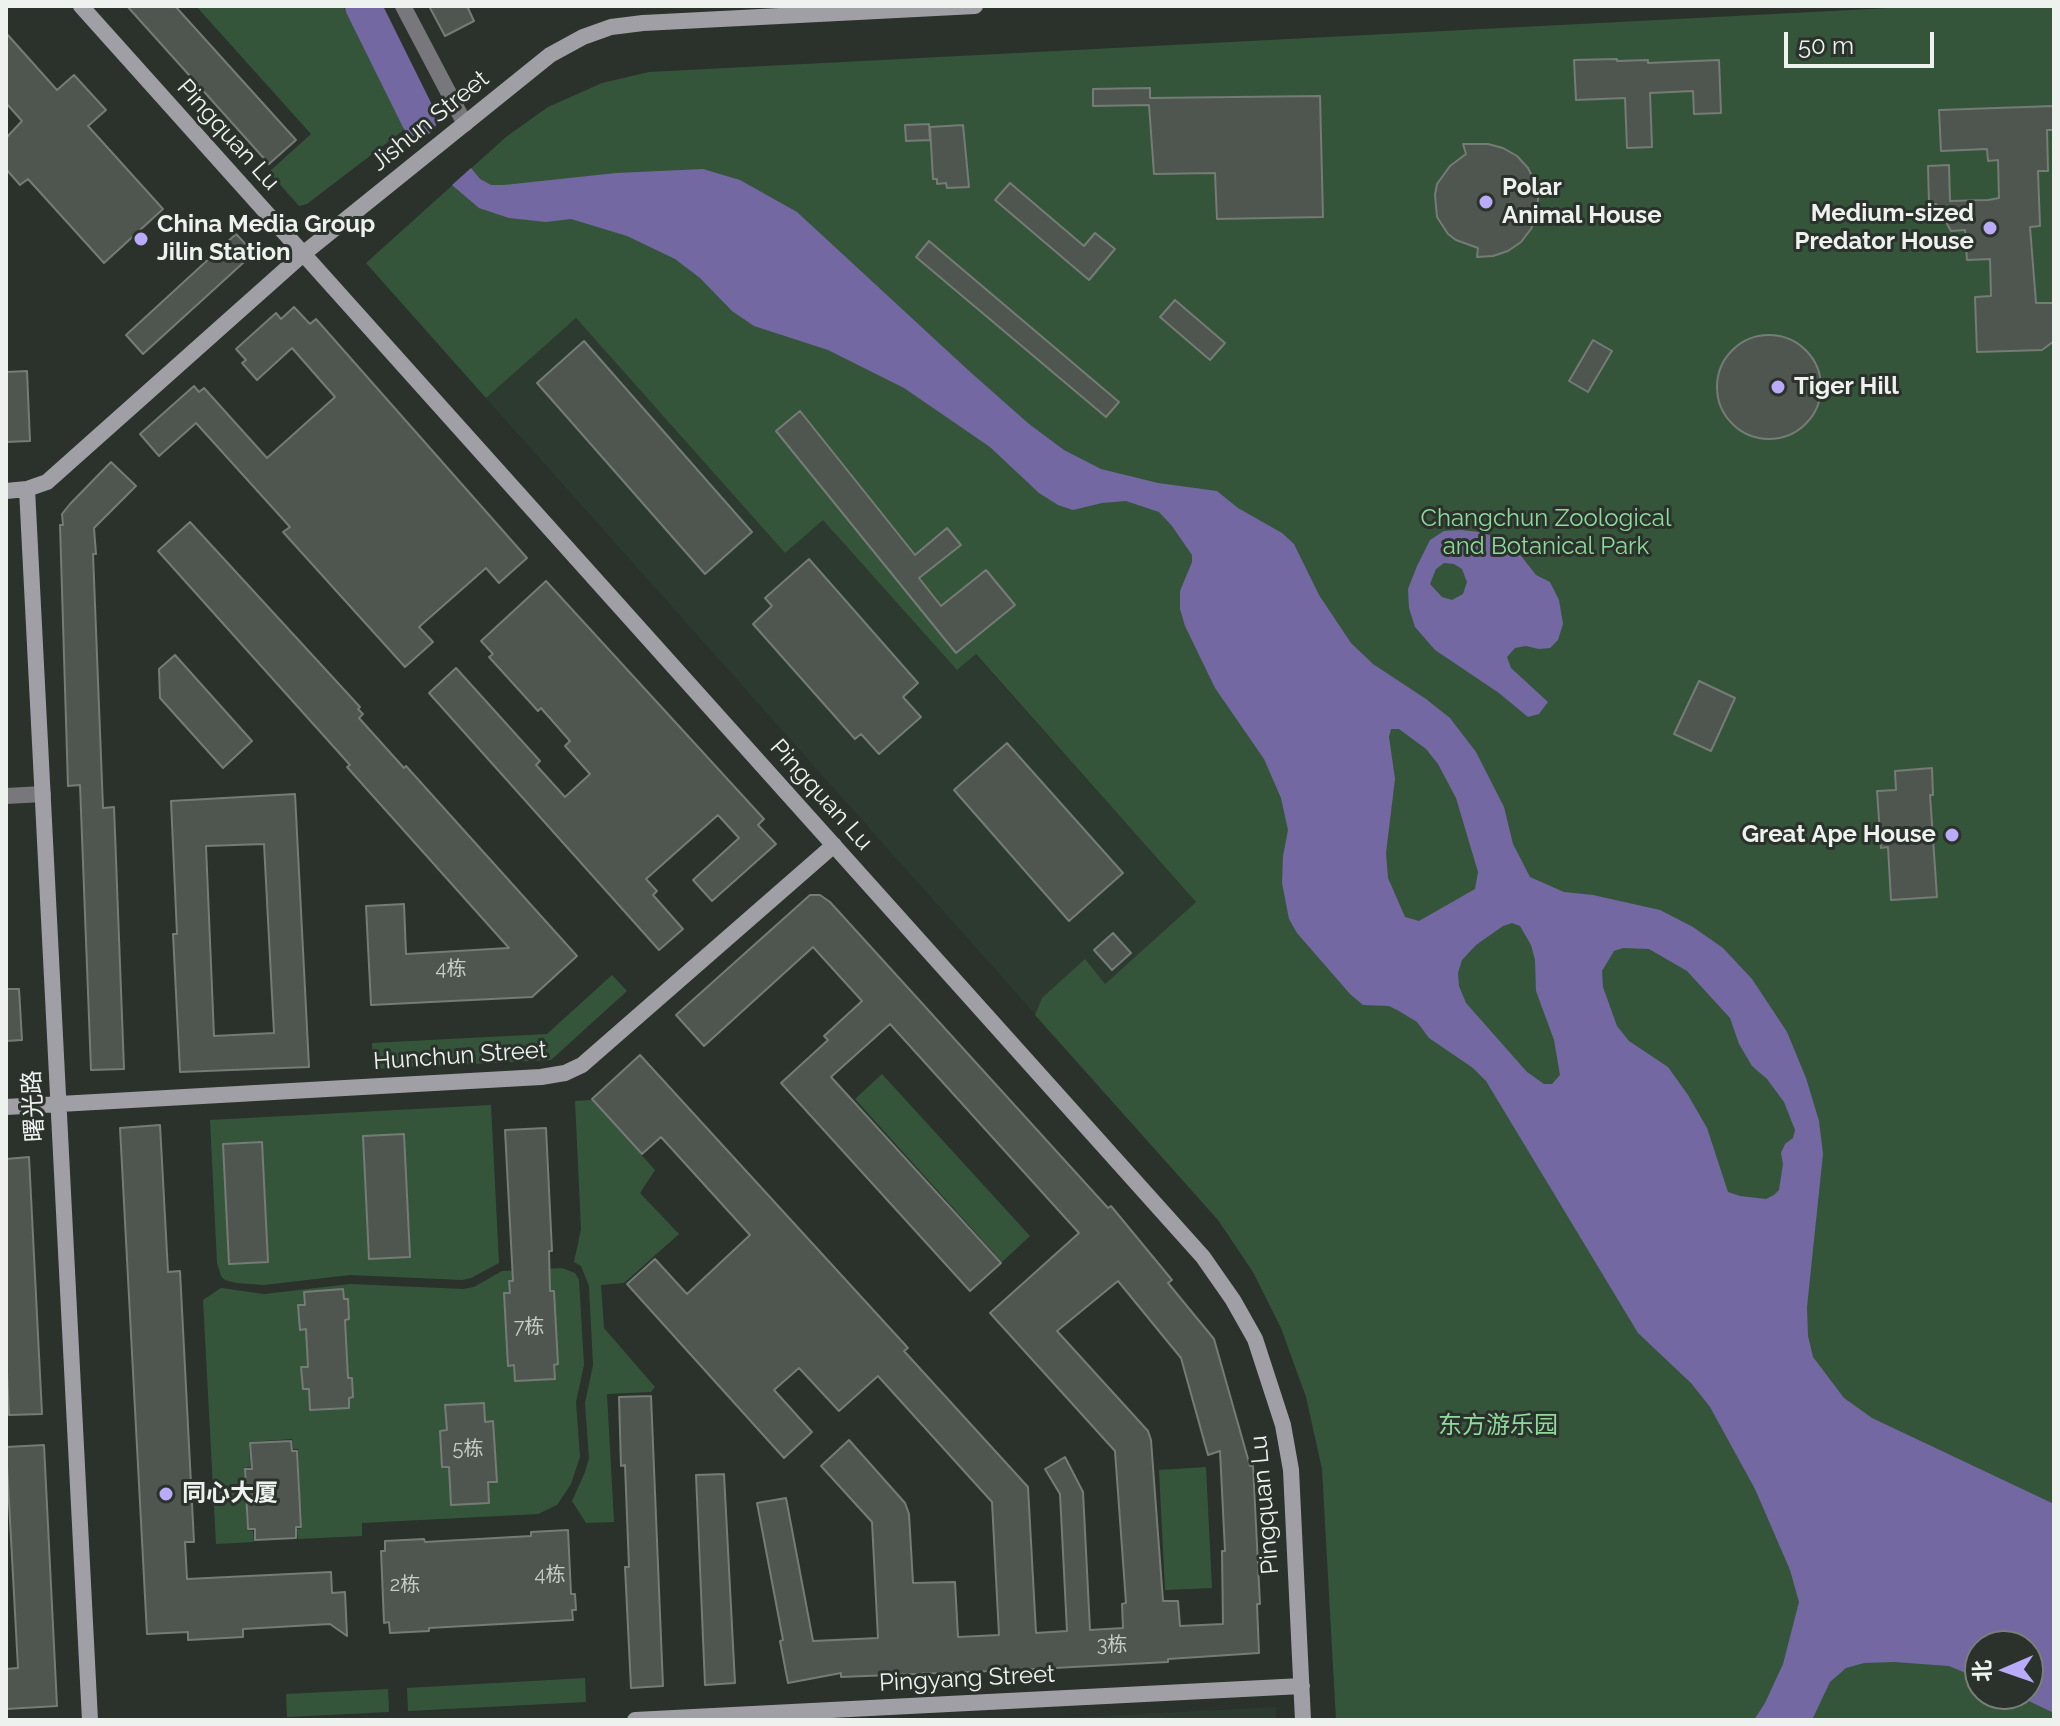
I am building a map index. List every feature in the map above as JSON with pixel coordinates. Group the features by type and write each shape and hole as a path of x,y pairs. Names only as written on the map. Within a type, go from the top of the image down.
{"street":[{"name":"Pingquan Lu","path":"81,6 1203,1257 1248,1326 1270,1380 1283,1425 1291,1470 1303,1720"},
{"path":"403,6 465,124"},
{"name":"Jishun Street","path":"6,491 27,489 47,482 303,254 550,55 583,37 611,27 643,23 975,6"},
{"name":"曙光路","path":"27,489 90,1720"},
{"path":"6,796 43,794"},
{"name":"Hunchun Street","path":"6,1107 541,1077 565,1073 582,1065 834,845"},
{"name":"Pingyang Street","path":"635,1720 1302,1686"}],"shaded area":[{"path":"471,168 480,179 491,185 616,173 703,169 740,180 797,212 968,370 1029,424 1064,450 1101,469 1158,483 1217,491 1238,508 1282,533 1294,544 1319,595 1351,643 1373,664 1450,718 1476,752 1504,807 1513,844 1530,877 1564,892 1660,910 1693,927 1723,948 1752,979 1787,1032 1819,1121 1823,1154 1807,1307 1808,1336 1813,1357 1844,1398 1872,1418 2054,1504 2054,1713 2044,1708 2044,1630 1964,1630 1964,1672 1949,1666 1864,1663 1846,1668 1830,1682 1812,1720 1754,1720 1783,1664 1799,1602 1790,1570 1755,1489 1710,1407 1691,1383 1638,1333 1486,1081 1473,1068 1429,1038 1417,1022 1389,1006 1363,1005 1297,933 1289,919 1282,883 1288,830 1281,798 1264,759 1215,688 1185,626 1180,609 1180,591 1192,555 1159,512 1126,501 1073,510 1058,505 1039,493 990,447 904,388 828,350 754,326 732,311 700,278 675,259 627,236 571,219 546,222 509,218 479,208 452,185","holes":["1391,729 1399,729 1426,749 1438,764 1456,798 1478,872 1475,889 1419,921 1405,917 1388,878 1386,853 1395,779 1389,737","1512,923 1520,926 1535,960 1536,991 1554,1040 1560,1075 1552,1084 1544,1084 1527,1072 1466,1003 1459,986 1458,973 1462,960 1476,945","1623,948 1649,949 1687,971 1730,1018 1739,1044 1752,1066 1767,1079 1784,1102 1795,1130 1793,1138 1785,1144 1781,1153 1783,1164 1779,1190 1774,1195 1766,1199 1728,1192 1707,1128 1688,1095 1668,1067 1629,1041 1617,1026 1603,987 1602,971 1614,951"]},
{"path":"576,318 785,553 823,519 957,670 975,654 1196,902 1051,1032 486,398"},
{"path":"1444,531 1480,532 1501,539 1522,557 1536,575 1550,582 1559,600 1563,624 1558,640 1550,648 1515,648 1507,657 1511,668 1548,702 1539,714 1528,717 1499,693 1435,650 1415,627 1409,608 1408,589 1430,540","holes":["1444,563 1462,569 1467,582 1463,594 1452,600 1442,597 1430,584 1436,569"]},
{"path":"1276,1707 1276,1720 1025,1720"}],"green space":[{"path":"196,6 343,6 405,129 307,204 299,206 269,172 311,134"},
{"name":"Changchun Zoological and Botanical Park","path":"1929,6 2054,6 2054,1720 1336,1720 1322,1469 1306,1397 1281,1328 1253,1272 1218,1220 1035,1015 1042,998 1085,959 1105,984 1196,902 976,654 957,670 823,520 785,553 576,318 486,398 366,263 506,137 548,107 602,83 649,72"},
{"path":"612,975 627,991 551,1060 373,1069 372,1043 547,1034"},
{"path":"882,1074 1030,1236 1002,1262 855,1099"},
{"path":"592,1100 655,1170 640,1193 679,1234 624,1283 601,1285 604,1328 655,1387 651,1392 607,1394 614,1522 586,1523 572,1501 589,1458 585,1403 593,1365 589,1286 581,1266 574,1262 581,1229 575,1101"},
{"path":"491,1105 499,1263 462,1280 350,1275 264,1285 236,1283 221,1276 217,1263 210,1120"},
{"path":"562,1268 575,1273 579,1280 584,1365 576,1402 580,1457 571,1484 557,1505 538,1514 362,1523 362,1536 298,1539 297,1529 302,1528 301,1504 296,1504 295,1491 300,1491 298,1449 293,1449 292,1439 249,1442 250,1467 244,1468 245,1493 251,1493 252,1505 246,1505 247,1530 253,1531 254,1542 216,1544 203,1300 221,1288 264,1294 350,1284 463,1289 474,1287 502,1271"},
{"path":"1206,1467 1212,1588 1165,1590 1159,1470"},
{"path":"585,1678 586,1702 408,1711 407,1688"},
{"path":"388,1689 389,1712 287,1717 286,1694"}],"building":[{"path":"127,6 175,6 296,140 269,164"},
{"path":"429,6 467,6 474,21 445,36"},
{"path":"6,33 57,90 74,75 106,110 88,126 163,209 104,263 28,179 20,185 6,169 6,138 22,121 6,103"},
{"path":"1574,60 1648,60 1648,63 1719,60 1721,113 1694,114 1693,91 1650,93 1652,147 1627,148 1625,98 1576,100"},
{"path":"1150,88 1150,98 1320,96 1323,217 1217,219 1215,173 1154,174 1149,105 1093,106 1093,89"},
{"name":"Medium-sized Predator House","path":"2054,106 2054,130 2047,130 2048,171 2038,171 2040,226 2030,227 2036,303 2054,303 2054,341 2042,350 1977,352 1975,297 1991,296 1990,259 1967,260 1965,230 1951,231 1936,204 1929,204 1928,166 1949,165 1950,201 1988,200 1999,198 1998,160 1988,161 1987,149 1941,151 1939,110"},
{"path":"929,124 930,140 906,141 905,125"},
{"path":"963,125 969,187 947,188 946,183 937,184 937,179 933,179 930,127"},
{"name":"Polar Animal House","path":"1463,144 1488,144 1503,148 1517,156 1535,182 1537,214 1521,242 1508,251 1477,257 1478,248 1448,234 1437,217 1437,184 1450,166 1466,154"},
{"path":"1010,183 1084,246 1095,233 1115,249 1089,280 995,200"},
{"path":"236,234 254,253 143,354 126,335"},
{"path":"929,241 1119,402 1106,417 916,257"},
{"path":"1175,300 1225,343 1210,360 1160,317"},
{"path":"294,307 310,324 316,319 527,558 499,583 486,568 419,627 433,642 405,667 283,532 290,527 196,423 159,456 140,434 194,386 199,392 204,388 267,458 335,397 292,348 257,380 242,363 246,360 236,349 276,313 281,319"},
{"path":"1769,335 1789,339 1806,350 1817,367 1821,387 1817,407 1806,424 1789,435 1769,439 1749,435 1732,424 1721,407 1717,387 1721,367 1732,350 1749,339"},
{"path":"1593,340 1612,351 1588,392 1569,381"},
{"path":"584,341 752,532 705,574 537,383"},
{"path":"27,371 30,441 6,442 6,372"},
{"path":"800,411 915,555 947,528 961,545 919,578 941,606 986,570 1015,605 956,653 776,431"},
{"path":"111,462 136,486 94,528 96,554 93,554 103,808 114,807 124,1069 91,1070 80,785 68,786 60,525 63,525 62,514 70,504"},
{"path":"190,522 360,707 358,709 363,714 359,718 577,956 532,997 371,1005 366,906 404,904 406,954 509,948 158,551"},
{"path":"809,559 918,683 903,697 921,717 879,754 861,734 855,739 753,624 772,606 765,598"},
{"path":"546,581 764,819 758,825 776,844 712,901 693,880 739,838 718,815 646,879 657,891 653,895 683,929 659,950 429,693 456,668 540,761 536,765 565,797 590,774 565,746 570,741 489,657 493,654 481,641"},
{"path":"175,655 252,741 223,768 160,698 159,669"},
{"path":"1699,681 1735,698 1711,751 1674,734"},
{"path":"1007,743 1123,873 1069,921 954,790"},
{"path":"1932,768 1933,795 1930,795 1937,897 1891,900 1888,847 1881,848 1877,791 1896,790 1895,771"},
{"path":"295,794 309,1067 180,1072 173,934 177,934 171,801","holes":["264,844 274,1033 214,1036 206,846"]},
{"path":"810,895 820,895 830,902 1108,1208 1111,1206 1172,1280 1168,1283 1214,1339 1250,1466 1253,1466 1260,1604 1257,1604 1259,1653 1168,1659 1168,1662 1017,1670 841,1677 841,1673 788,1683 757,1503 786,1498 813,1641 878,1638 872,1522 821,1466 849,1440 905,1503 909,1514 913,1583 955,1582 958,1637 999,1635 992,1502 878,1376 839,1411 799,1368 774,1390 812,1432 784,1458 627,1284 655,1259 687,1294 750,1235 661,1137 642,1154 592,1099 640,1055 908,1348 904,1351 1028,1487 1036,1633 1067,1631 1060,1494 1045,1469 1065,1457 1083,1492 1090,1630 1123,1628 1122,1604 1126,1603 1115,1451 990,1313 1079,1233 890,1024 831,1077 1001,1263 970,1291 781,1083 828,1040 824,1036 862,1001 813,947 704,1046 676,1015","holes":["1118,1281 1181,1358 1208,1455 1220,1451 1225,1551 1222,1551 1223,1624 1180,1626 1178,1601 1163,1601 1148,1431 1057,1331"]},
{"path":"1113,933 1131,953 1112,970 1094,950"},
{"path":"6,989 19,989 22,1040 6,1041"},
{"name":"同心大厦","path":"160,1125 168,1272 180,1271 194,1542 185,1542 187,1579 331,1572 332,1593 345,1592 347,1636 330,1624 243,1629 243,1637 188,1640 188,1632 147,1634 120,1128"},
{"path":"546,1128 552,1251 549,1251 550,1291 554,1291 558,1364 554,1365 555,1379 515,1381 514,1365 508,1366 504,1293 510,1293 509,1281 513,1281 505,1130"},
{"path":"404,1134 410,1257 369,1259 363,1136"},
{"path":"262,1142 268,1262 229,1264 223,1144"},
{"path":"29,1157 42,1414 9,1415 6,1159"},
{"path":"343,1289 344,1299 348,1299 349,1319 345,1320 348,1378 352,1378 353,1397 349,1398 349,1408 310,1410 309,1389 303,1389 301,1367 308,1367 306,1329 300,1330 298,1305 305,1305 304,1292"},
{"path":"651,1396 663,1686 631,1688 625,1567 629,1567 625,1465 621,1466 619,1397"},
{"path":"484,1403 485,1422 493,1421 497,1482 488,1482 489,1503 451,1505 449,1467 442,1467 440,1431 447,1430 445,1405"},
{"path":"291,1441 292,1451 297,1451 301,1527 296,1527 296,1538 255,1540 255,1529 248,1529 246,1491 245,1469 252,1469 250,1443"},
{"path":"44,1445 57,1706 6,1709 6,1669 18,1668 6,1447"},
{"path":"724,1474 735,1683 705,1685 696,1475"},
{"path":"568,1530 571,1594 575,1594 576,1610 572,1610 573,1620 390,1633 389,1622 384,1623 381,1551 385,1551 385,1541 531,1536 531,1532"}],"waterway":[{"path":"363,6 419,119"}],"place":[{"name":"Polar Animal House","path":"1486,202"},
{"name":"Medium-sized Predator House","path":"1990,228"},
{"name":"China Media Group Jilin Station","path":"141,239"},
{"name":"Tiger Hill","path":"1778,387"},
{"name":"Great Ape House","path":"1952,835"},
{"name":"同心大厦","path":"166,1494"}],"park label":[{"name":"东方游乐园","path":"1498,1426"}]}
